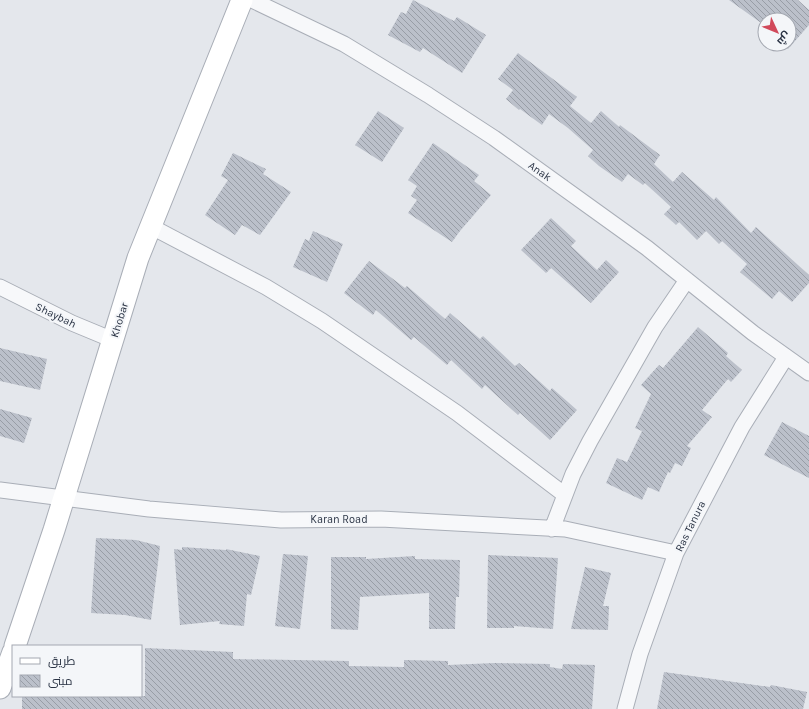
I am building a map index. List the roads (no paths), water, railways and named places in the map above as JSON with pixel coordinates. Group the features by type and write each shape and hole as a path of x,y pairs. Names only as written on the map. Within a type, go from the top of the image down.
{"main road":[{"name":"Khobar","path":"15,645 64,498 138,258 242,0"},
{"path":"0,688 12,655"}],"street":[{"name":"Anak","path":"252,0 344,44 428,94 569,191 648,248 753,333 809,373"},
{"path":"150,226 266,287 322,322 457,413 565,495"},
{"path":"552,528 573,474 590,441 655,327 687,280"},
{"name":"Shaybah","path":"0,286 72,323 113,340"},
{"name":"Ras Tanura","path":"625,709 640,654 676,553 742,427 786,357"},
{"name":"Karan Road","path":"0,490 149,509 281,520 381,519 565,529 676,553"}]}
